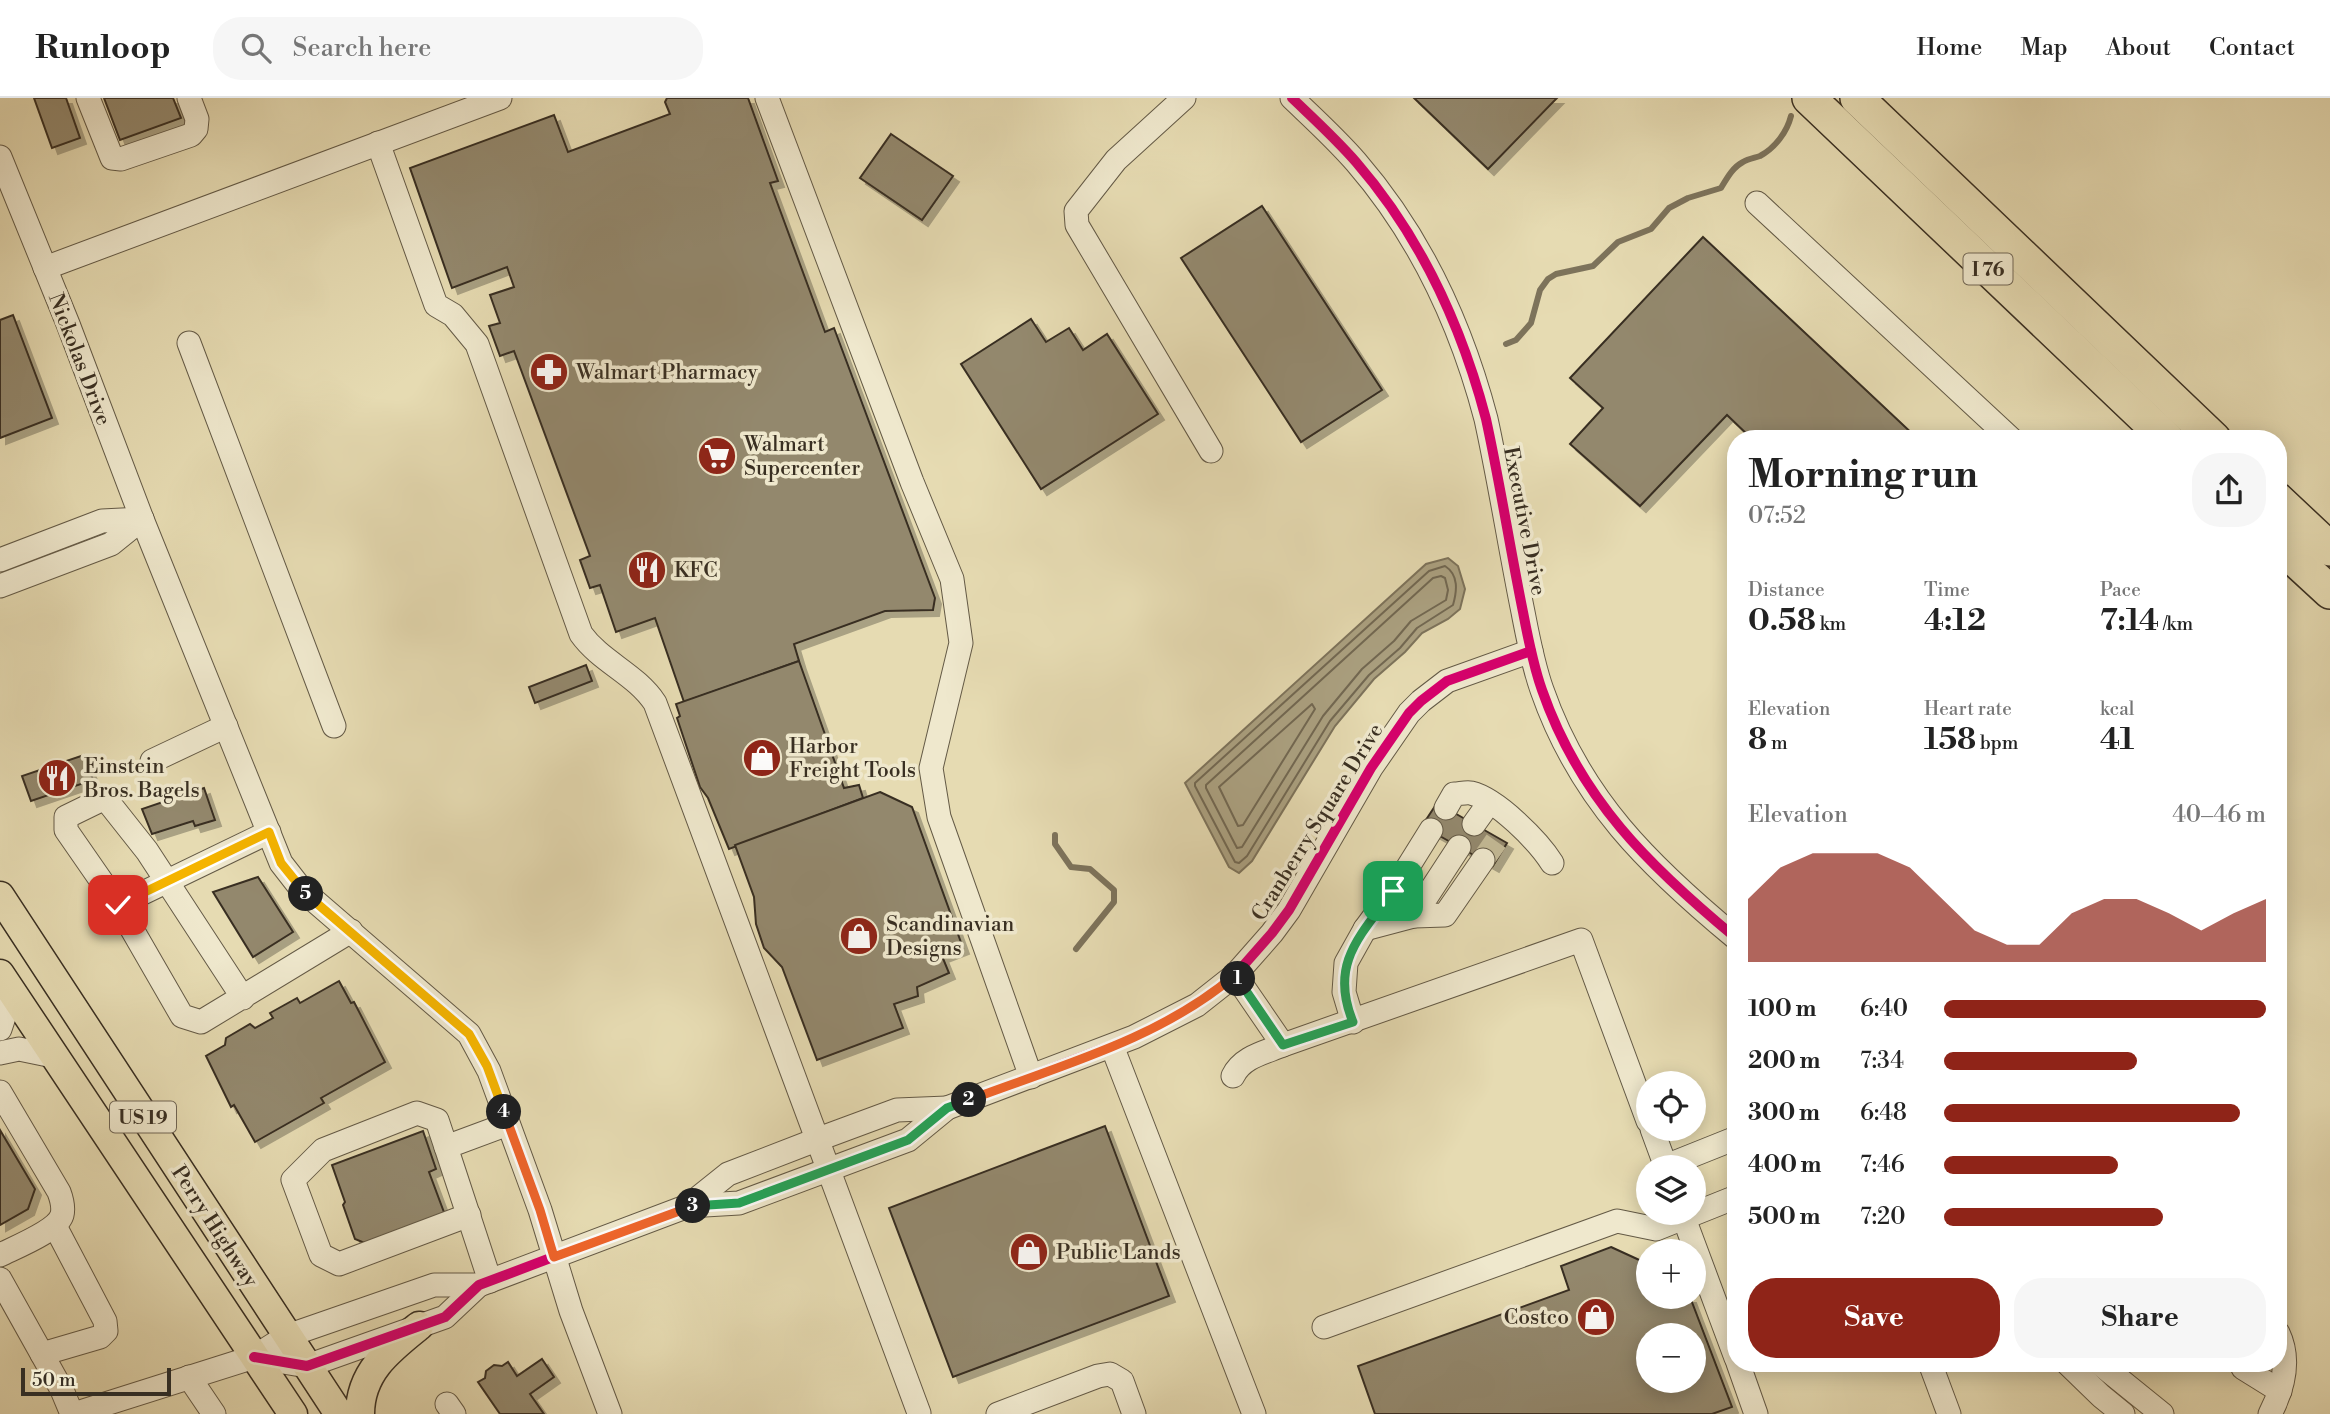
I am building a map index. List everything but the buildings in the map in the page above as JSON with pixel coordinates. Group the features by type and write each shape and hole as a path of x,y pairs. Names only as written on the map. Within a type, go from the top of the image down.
{"highway":[{"name":"I 76","path":"1809,98 2158,430"},
{"name":"I 76","path":"1857,98 2205,430"},
{"path":"2287,508 2330,549"},
{"path":"2287,552 2330,592"}],"main road":[{"name":"Perry Highway","path":"0,896 339,1414"},
{"name":"Perry Highway","path":"4,980 293,1414"},
{"path":"360,1414 364,1388 373,1368 419,1326"}],"street":[{"path":"88,98 112,158 121,159 191,135 197,129 197,119 189,98"},
{"path":"45,268 500,98"},
{"path":"767,98 907,470 951,579 961,643 932,768 939,817 1031,1077"},
{"path":"1184,98 1116,160 1076,211 1077,225 1211,451"},
{"name":"Executive Drive","path":"1292,98 1338,142 1384,196 1428,265 1451,313 1486,419 1531,651 1542,691 1572,758 1606,812 1630,842 1727,930"},
{"path":"378,143 436,305 453,315 477,344 581,634 589,645 635,679 655,703 919,1413"},
{"name":"Nickolas Drive","path":"0,157 8,202 45,268 142,519 281,863 302,890 469,1034 487,1066 610,1414"},
{"path":"1757,203 2001,430"},
{"path":"189,343 334,726"},
{"path":"0,560 102,521 142,519"},
{"path":"0,586 111,544 142,519"},
{"name":"Cranberry Square Drive","path":"688,1206 728,1174 897,1110 947,1108 1031,1077 1112,1046 1176,1017 1216,991 1235,975 1266,941 1289,910 1371,768 1409,713 1447,681 1531,651"},
{"path":"152,761 226,726"},
{"path":"1446,808 1454,794 1471,793 1489,803 1505,828 1528,832 1552,863"},
{"path":"243,998 147,850 105,798 66,817 66,830 118,905 182,1016 201,1021 243,998 351,931"},
{"path":"1474,824 1489,803"},
{"path":"1353,1022 1346,999 1344,975 1351,951 1431,831"},
{"path":"118,905 269,832"},
{"path":"1414,916 1459,847"},
{"path":"1365,929 1414,916 1445,915 1483,860"},
{"path":"1233,1076 1238,1066 1283,1045 1581,940 1636,1089"},
{"path":"1235,975 1283,1045"},
{"path":"0,1029 6,1012 4,980"},
{"path":"1112,1046 1254,1414"},
{"path":"0,1053 19,1049 53,1056"},
{"path":"0,1092 59,1192 63,1204 62,1215 55,1226 0,1255"},
{"name":"Cranberry Square Drive","path":"254,1357 288,1336 434,1285 485,1283 688,1206 739,1203 908,1140 947,1108"},
{"path":"469,1215 339,1264 321,1255 293,1180 323,1150 418,1114 437,1120 469,1215 485,1283"},
{"path":"446,1147 508,1124"},
{"path":"1695,1155 1727,1142"},
{"path":"1706,1207 1727,1200"},
{"path":"1324,1327 1617,1221 1636,1224"},
{"path":"1639,1225 1656,1228 1662,1225"},
{"path":"1687,1225 1727,1334"},
{"path":"42,1354 100,1337 106,1331 105,1321 55,1226"},
{"path":"0,1279 73,1414 254,1357"},
{"name":"Cranberry Square Drive","path":"254,1357 307,1366 445,1317 485,1283"},
{"path":"1741,1372 1756,1414"},
{"path":"1933,1372 1949,1414"},
{"path":"2076,1372 2123,1414"},
{"path":"2110,1372 2162,1414"},
{"path":"2249,1372 2280,1391"},
{"path":"2270,1414 2280,1391 2284,1372"},
{"path":"998,1414 1098,1376 1110,1374 1122,1381 1134,1414"},
{"path":"189,1377 214,1414"}],"water":[{"path":"1448,558 1458,566 1465,589 1460,609 1422,633 1374,679 1335,726 1252,861 1239,873 1229,867 1185,783 1426,564"}],"waterway":[{"path":"1506,344 1516,340 1531,323 1540,290 1548,279 1556,274 1593,266 1618,242 1651,229 1669,208 1688,198 1721,188 1739,164 1765,153 1780,139 1791,116"},
{"path":"1055,835 1055,844 1071,867 1090,869 1114,890 1114,902 1076,949"}],"tunnel":[{"path":"1483,860 1499,837"}],"cycle path":[{"path":"1292,98 1341,145 1379,191 1419,251 1451,316 1486,419 1536,671 1558,729 1576,765 1597,797 1646,857 1727,930"},
{"path":"254,1357 307,1366 445,1317 479,1285 688,1206 739,1203 908,1140 947,1108 1134,1037 1197,1005 1235,975 1289,910 1371,768 1409,713 1447,681 1531,651"}],"place":[{"name":"Walmart Pharmacy","path":"549,372"},
{"name":"Walmart Supercenter","path":"717,456"},
{"name":"KFC","path":"647,570"},
{"name":"Harbor Freight Tools","path":"762,758"},
{"name":"Einstein Bros. Bagels","path":"57,778"},
{"name":"Scandinavian Designs","path":"859,936"},
{"name":"Public Lands","path":"1029,1252"},
{"name":"Costco","path":"1596,1317"}],"route":[{"path":"118,905 269,832 281,863 302,890 469,1034 487,1066 540,1210 554,1257 688,1206 739,1203 908,1140 947,1108 1155,1028 1196,1005 1235,975 1283,1045 1353,1022 1344,992 1346,962 1365,929 1393,891"}]}
